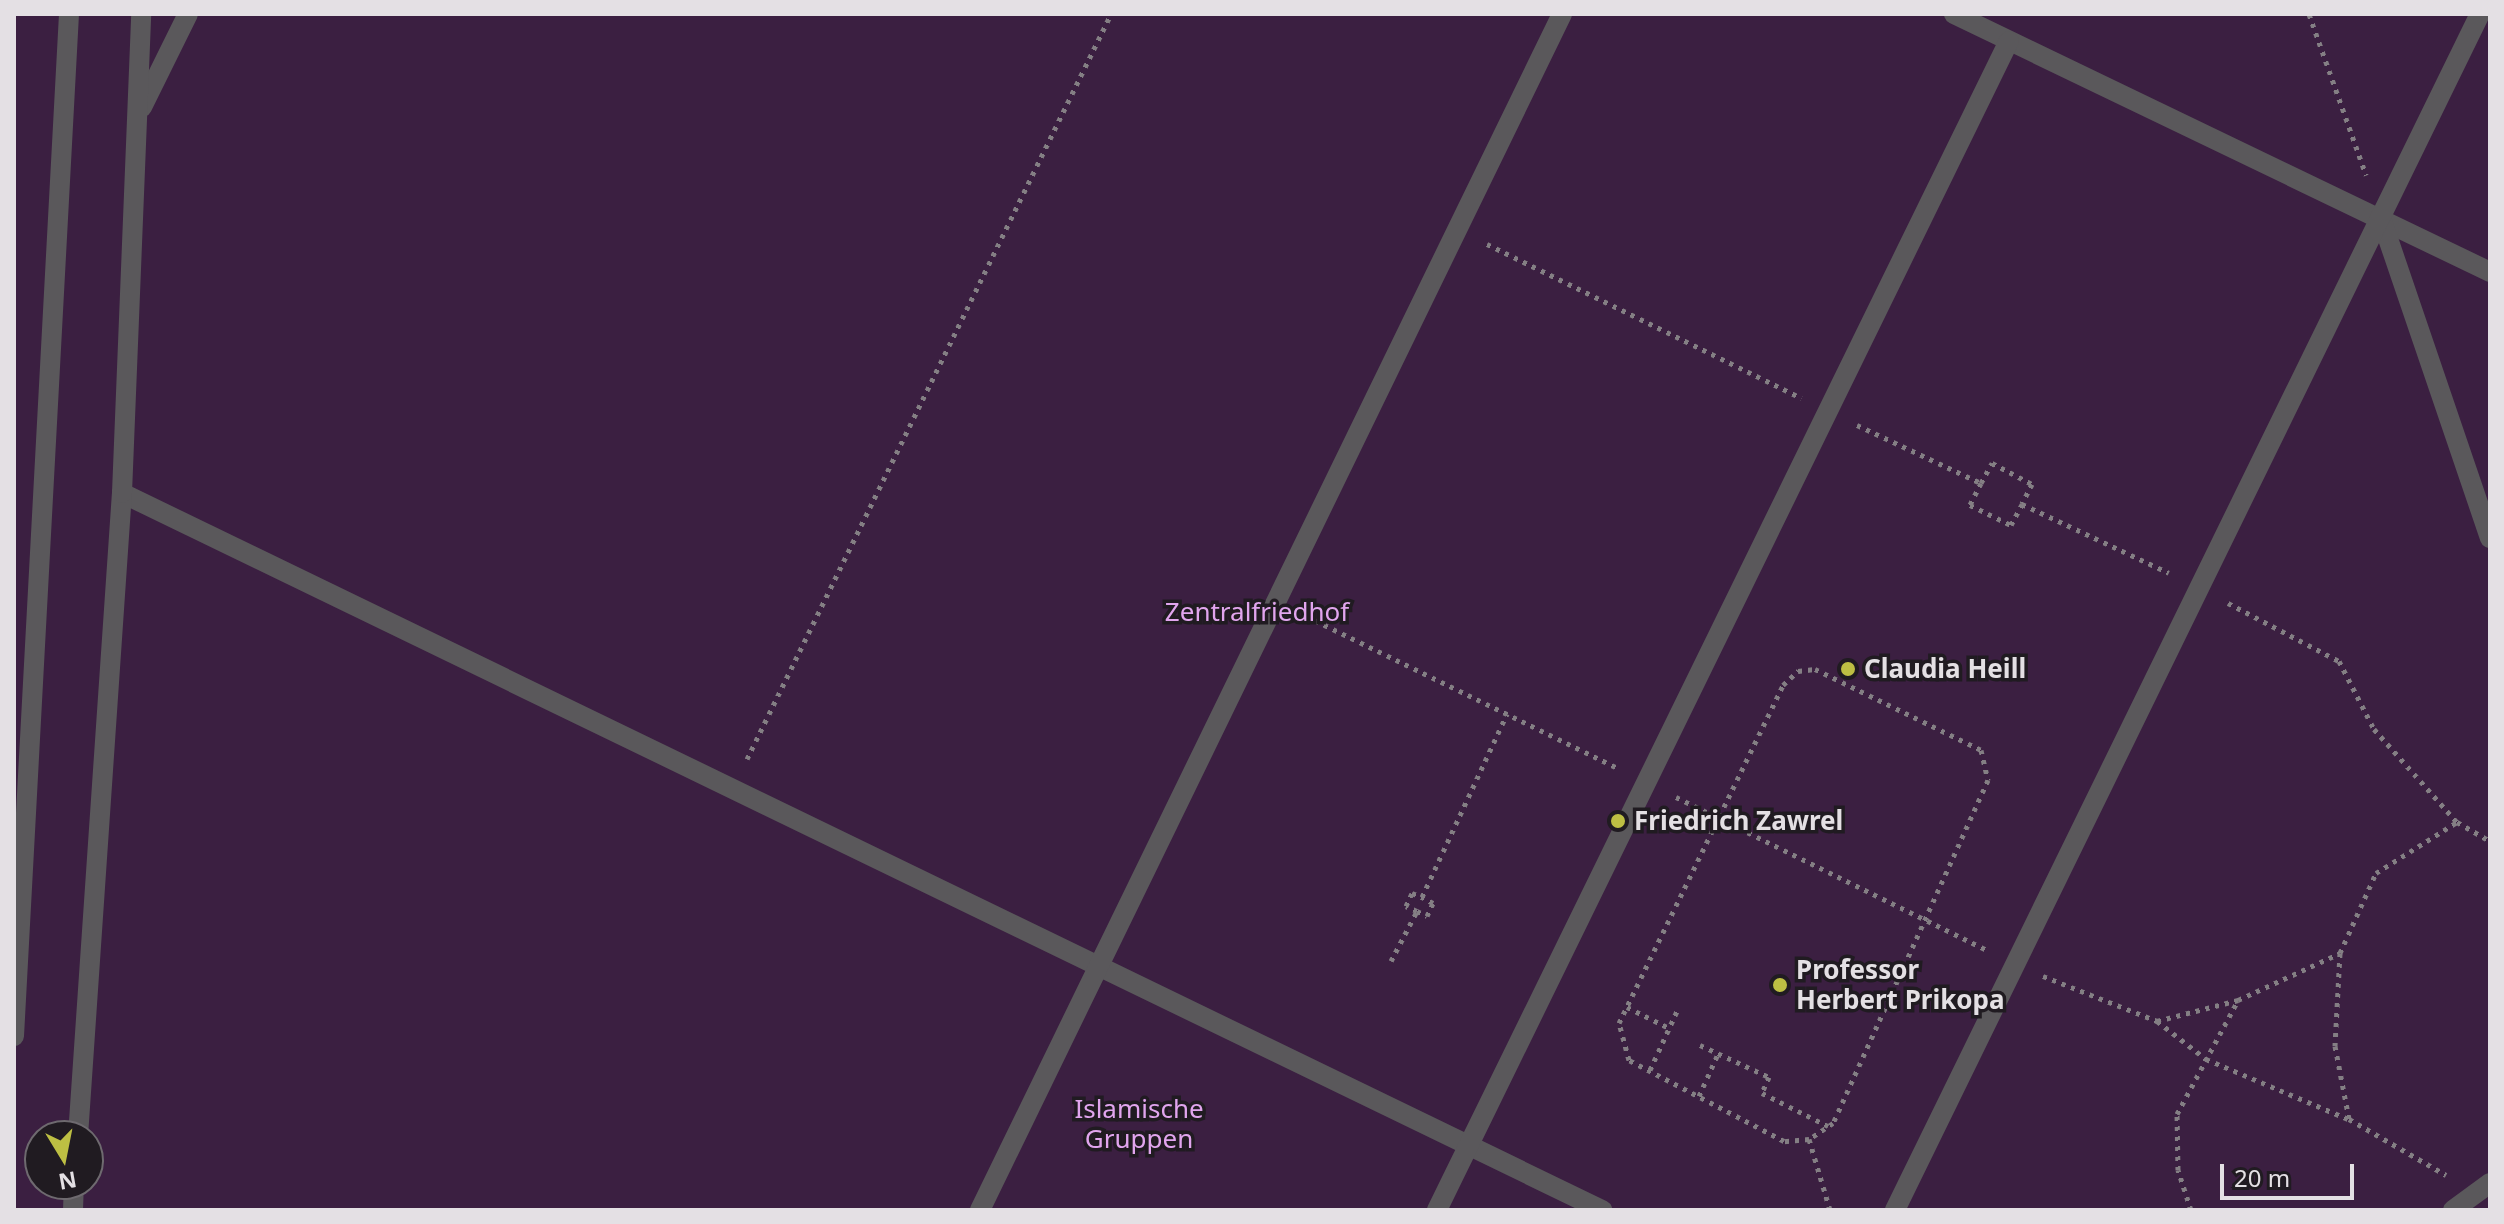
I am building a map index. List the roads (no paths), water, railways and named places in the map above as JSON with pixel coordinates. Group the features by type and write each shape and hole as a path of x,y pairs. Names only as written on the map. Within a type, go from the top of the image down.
{"lane":[{"path":"14,1036 69,14"},
{"path":"79,1120 122,493 140,111 141,14"},
{"path":"140,111 188,14"},
{"path":"980,1210 1562,14"},
{"path":"1954,14 2490,272"},
{"path":"1895,1210 2480,14"},
{"path":"1437,1210 2009,41"},
{"path":"2381,218 2490,538"},
{"path":"122,493 1602,1210"},
{"path":"2453,1210 2482,1187"}],"place":[{"name":"Claudia Heill","path":"1848,669"},
{"name":"Friedrich Zawrel","path":"1618,821"},
{"name":"Professor Herbert Prikopa","path":"1780,985"}],"park label":[{"name":"Zentralfriedhof","path":"1257,612"},
{"name":"Islamische Gruppen","path":"1139,1124"}]}
